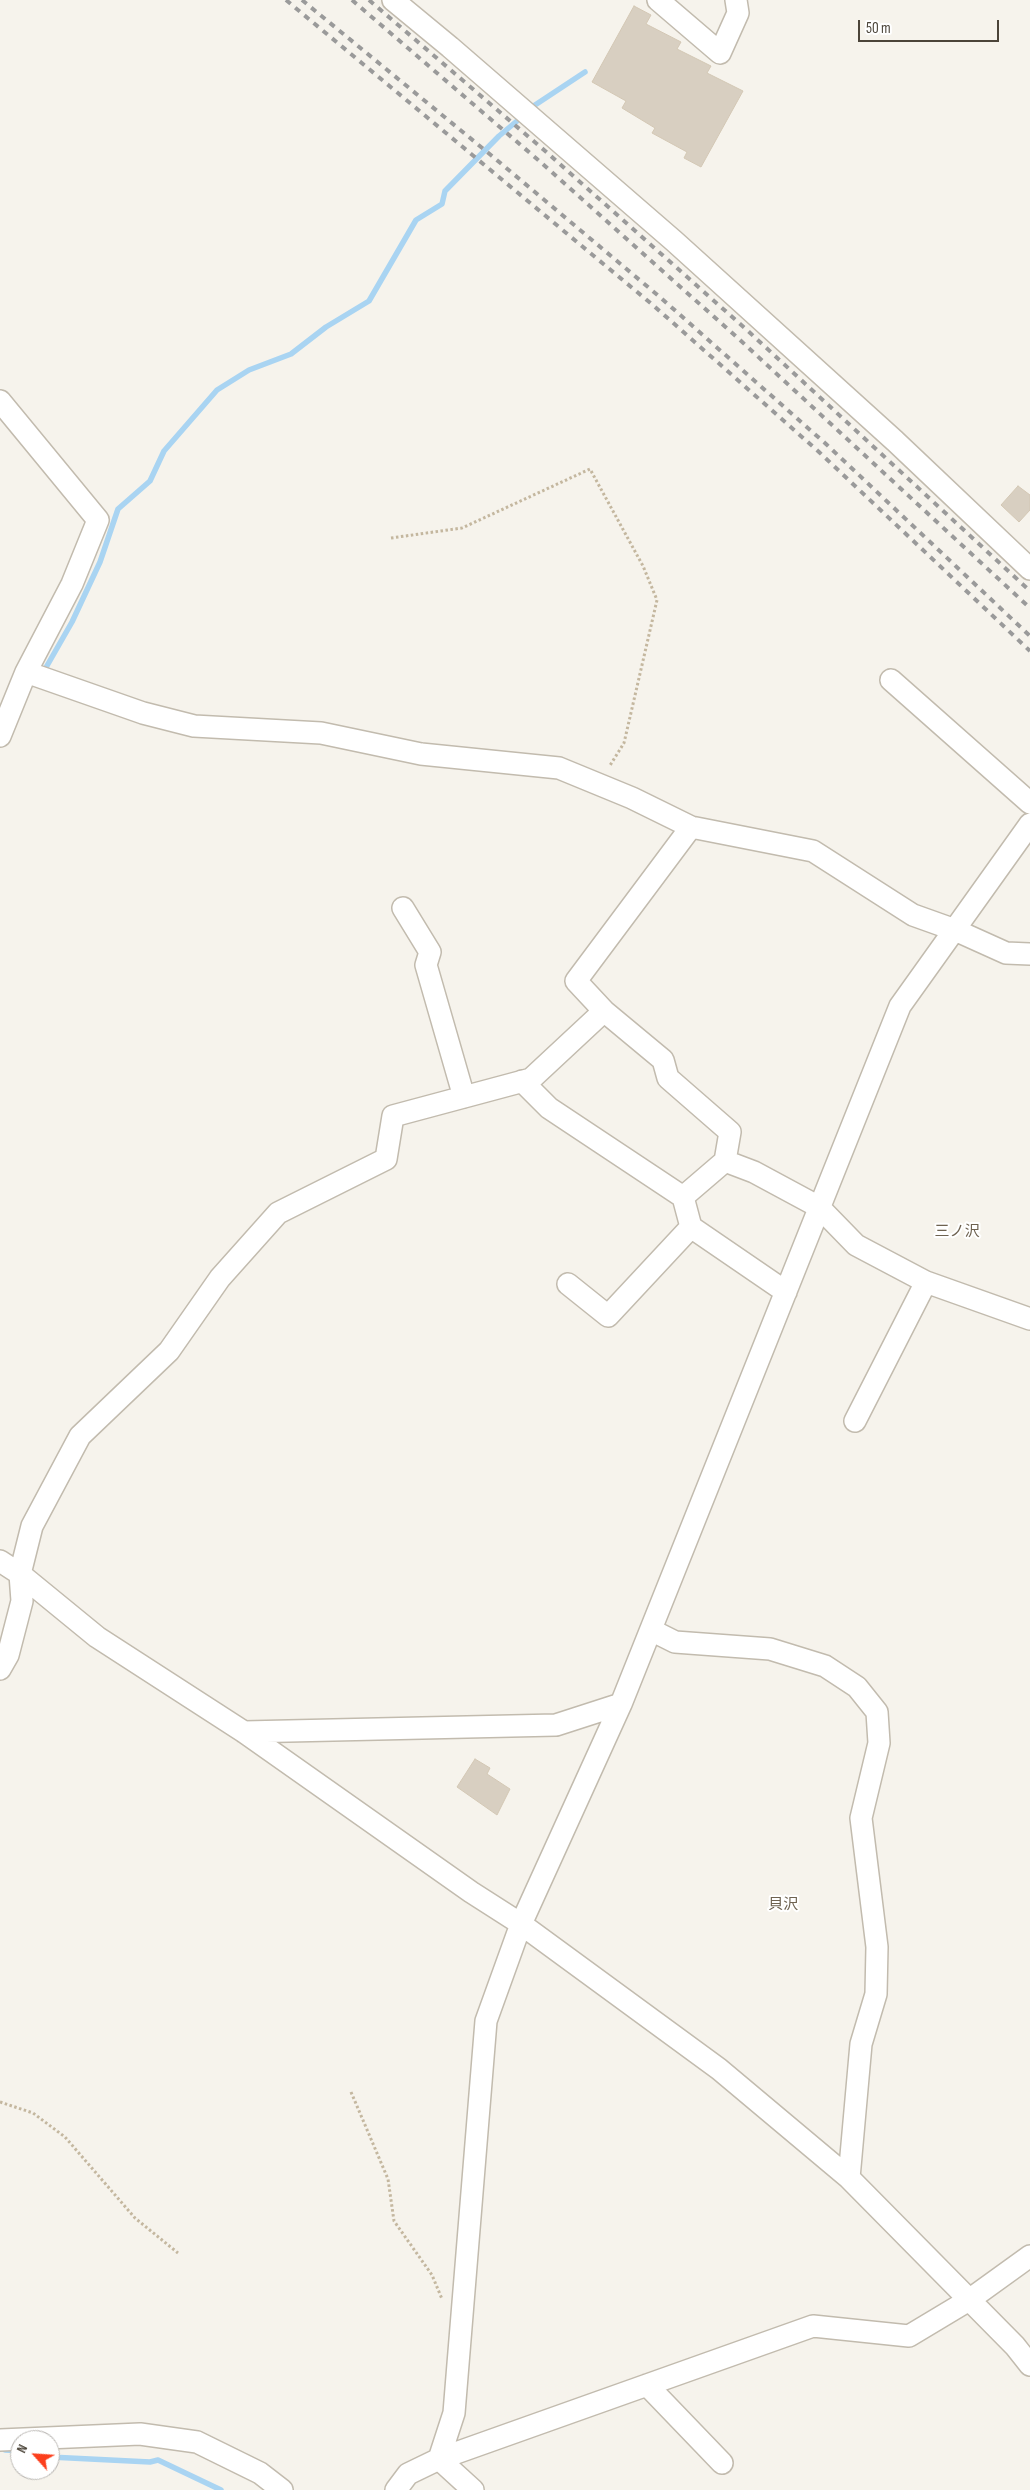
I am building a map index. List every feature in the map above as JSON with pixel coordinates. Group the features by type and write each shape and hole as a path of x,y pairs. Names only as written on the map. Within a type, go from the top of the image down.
{"street":[{"path":"393,0 674,241 895,441 1030,569"},
{"path":"658,0 720,53 738,13 736,0"},
{"path":"0,401 98,520 72,584 26,672 0,736"},
{"path":"26,672 143,713 194,726 321,733 421,754 559,768 691,827 813,852 913,915 955,930 1006,953 1030,954"},
{"path":"891,680 1030,802"},
{"path":"440,2459 454,2413 486,2021 521,1924 621,1704 900,1006 1030,824"},
{"path":"683,1197 725,1161 730,1132 668,1078 663,1060 604,1011 576,981 691,827"},
{"path":"403,908 430,952 426,965 464,1097"},
{"path":"0,1669 8,1655 22,1601 20,1574 32,1526 80,1436 169,1351 220,1278 278,1213 386,1159 393,1116 531,1078 604,1011"},
{"path":"522,1081 550,1108 683,1197 691,1227 786,1292"},
{"path":"725,1161 754,1172 820,1207 856,1245 926,1282 1030,1320"},
{"path":"568,1284 608,1316 691,1227"},
{"path":"855,1421 926,1282"},
{"path":"0,1562 20,1574 97,1637 244,1732 471,1892 521,1924 719,2069 849,2178 1030,2365"},
{"path":"651,1630 675,1642 770,1649 825,1666 857,1687 877,1712 879,1743 861,1818 877,1947 876,1994 860,2044 849,2178"},
{"path":"244,1732 556,1724 621,1704"},
{"path":"396,2490 408,2474 440,2459 813,2326 909,2336 969,2300 1030,2256"},
{"path":"647,2386 722,2463"},
{"path":"0,2440 140,2434 197,2442 260,2473 282,2490"},
{"path":"440,2459 473,2490"}],"path":[{"path":"390,538 462,528 590,469 643,566 657,600 624,743 597,784"},
{"path":"352,2092 388,2179 394,2221 432,2275 443,2300"},
{"path":"0,2102 33,2113 65,2136 135,2218 178,2253"}],"building":[{"path":"634,6 651,15 646,24 681,42 677,49 711,66 707,73 743,91 701,167 684,158 687,152 652,133 655,128 622,108 626,101 592,82"},
{"path":"1018,486 1030,495 1030,510 1019,522 1001,505"},
{"path":"475,1759 490,1768 487,1774 510,1789 497,1815 457,1787"}],"waterway":[{"path":"532,107 585,72"},
{"path":"44,671 72,622 100,562 118,509 150,481 164,451 217,390 249,370 291,354 326,327 369,301 416,220 442,204 445,191 499,136 523,116"},
{"path":"5,2450 10,2450"},
{"path":"60,2458 150,2462 158,2460 221,2490"}],"railway":[{"path":"286,0 654,306 819,452 1030,651"},
{"path":"302,0 661,298 826,444 1030,636"},
{"path":"352,0 537,159 740,340 1030,608"},
{"path":"369,0 544,150 748,331 1030,591"}],"district":[{"name":"三ノ沢","path":"957,1232"},
{"name":"貝沢","path":"783,1905"}]}
